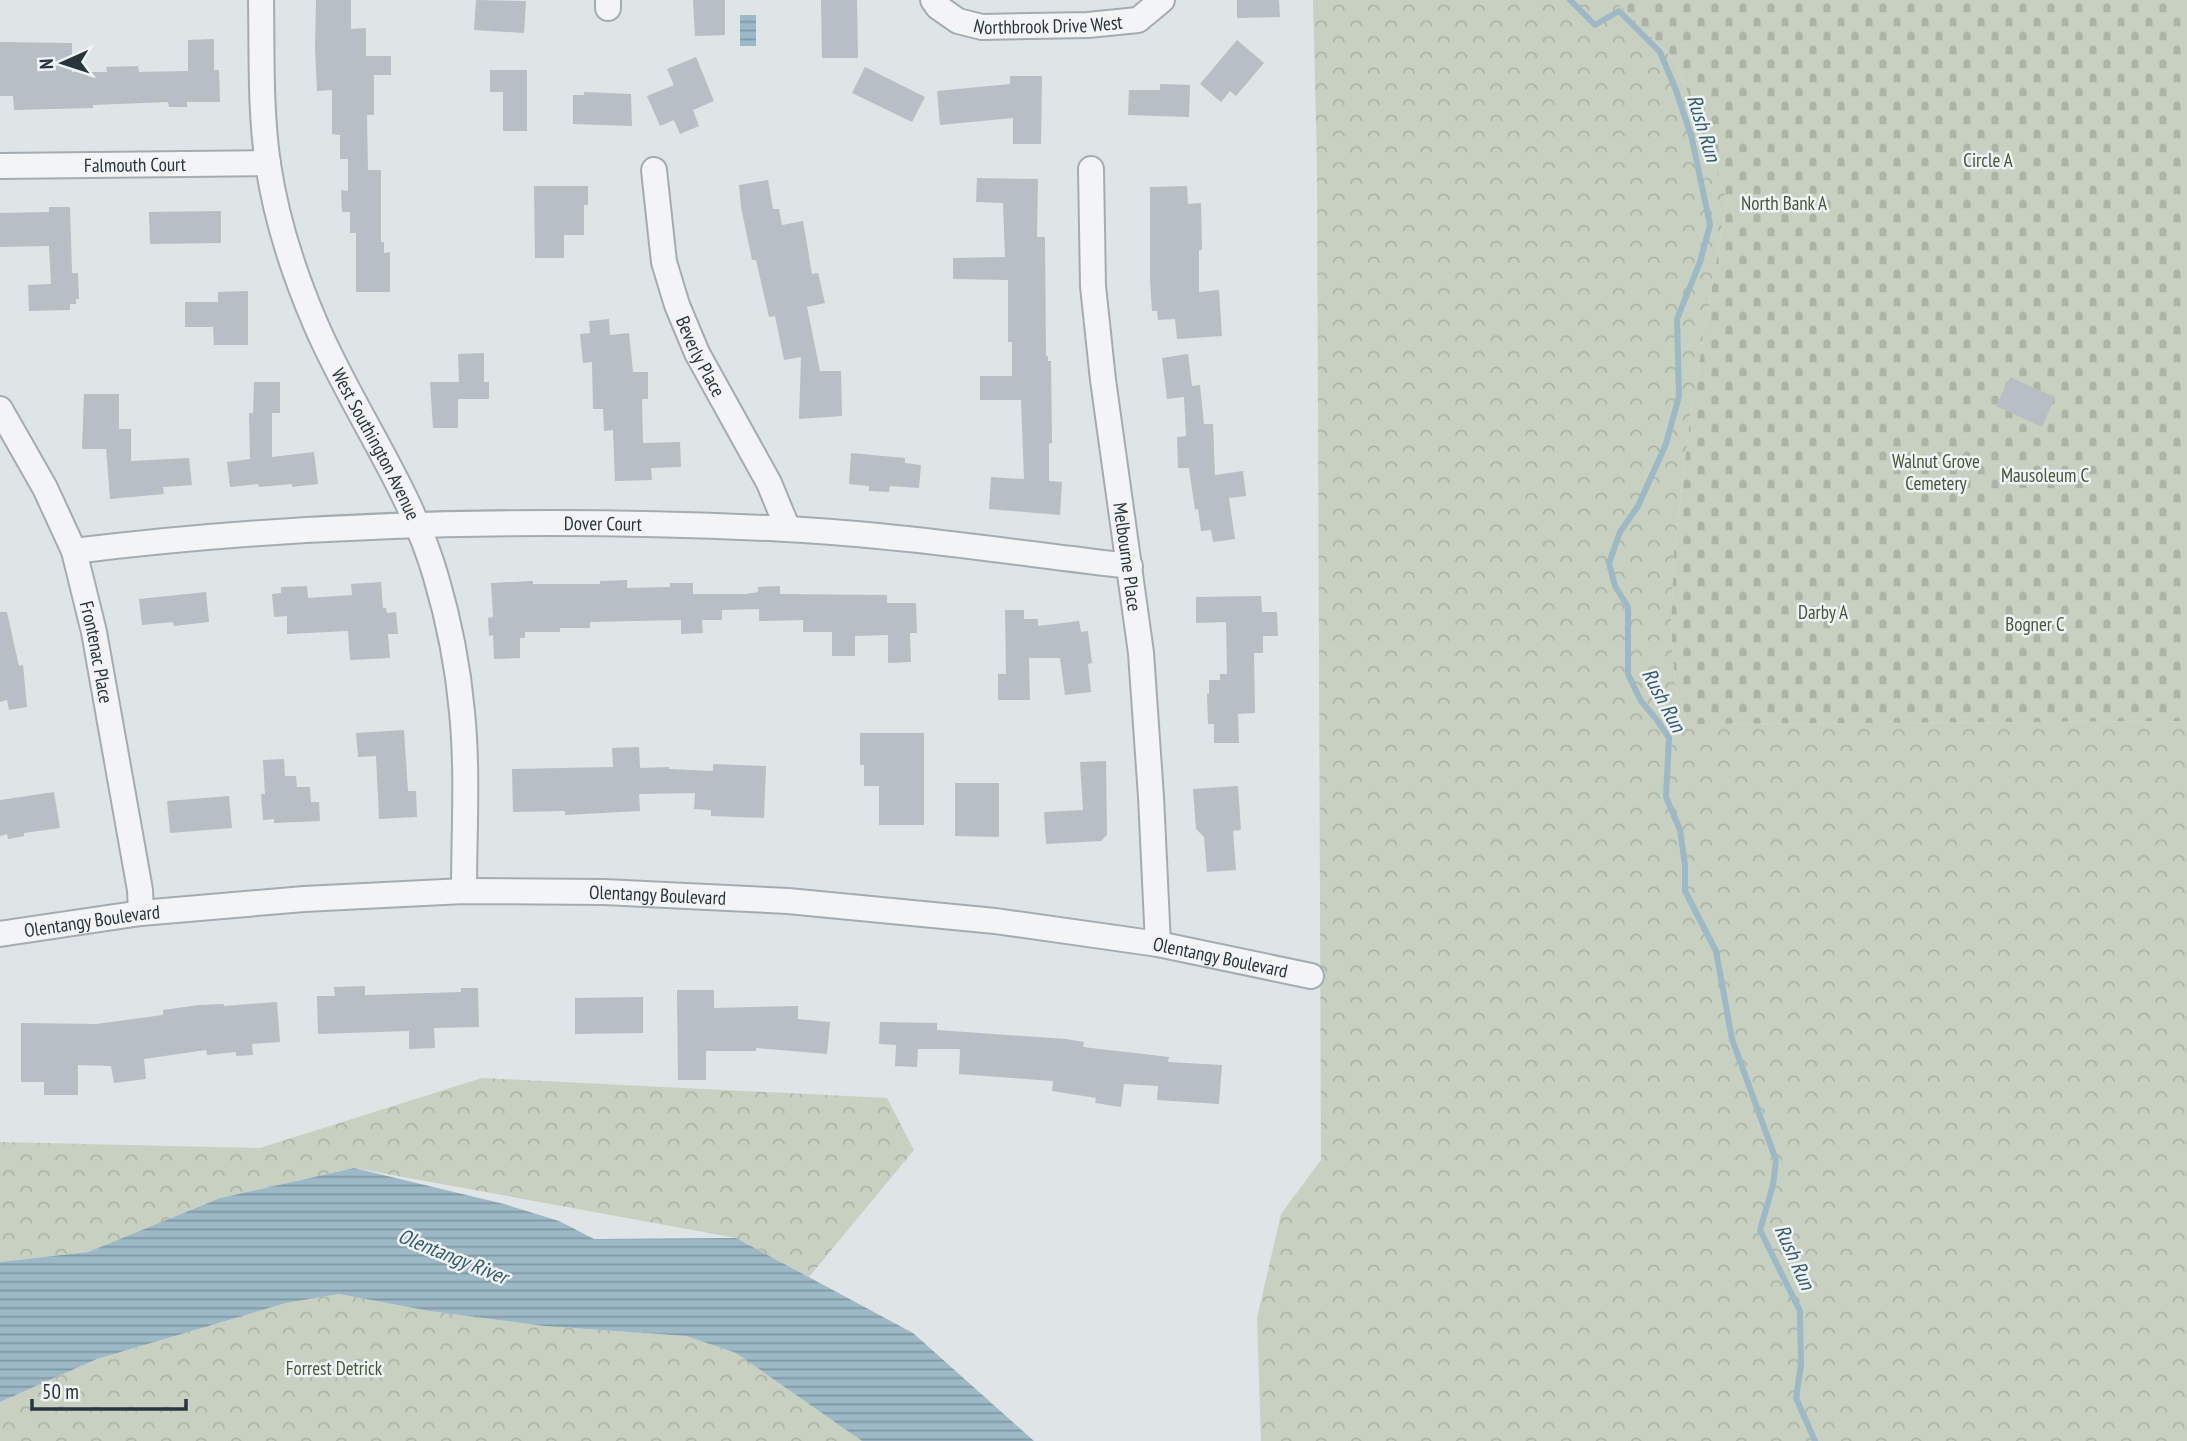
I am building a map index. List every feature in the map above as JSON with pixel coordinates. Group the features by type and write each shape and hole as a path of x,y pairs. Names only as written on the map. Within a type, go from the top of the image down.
{"street":[{"name":"West Southington Avenue","path":"261,0 268,163 283,233 316,325 418,524 436,577 455,652 463,713 464,891"},
{"name":"Northbrook Drive West","path":"936,4 958,21 982,27 1088,25 1138,20 1160,2"},
{"name":"Falmouth Court","path":"0,166 268,163"},
{"name":"Melbourne Place","path":"1091,169 1093,286 1103,380 1141,653 1152,797 1158,944"},
{"name":"Beverly Place","path":"654,170 664,262 677,305 697,353 769,483 788,529"},
{"name":"Frontenac Place","path":"0,409 45,488 74,551 102,674 141,913"},
{"name":"Dover Court","path":"74,551 232,534 418,524 530,523 788,529 1130,566"},
{"name":"Olentangy Boulevard","path":"0,934 141,913 304,899 464,891 604,892 788,901 946,916 1158,944 1311,976"}],"green space":[{"path":"1313,0 1615,0 1677,63 1727,200 1692,404 1674,552 1671,626 1675,686 1688,724 2187,721 2187,1441 1261,1441 1257,1318 1281,1214 1321,1160 1317,164"},
{"name":"Walnut Grove Cemetery","path":"1615,0 2187,0 2187,721 1688,724 1675,686 1671,626 1674,552 1692,404 1727,200 1677,63"},
{"path":"482,1078 887,1098 914,1150 809,1277 736,1238 354,1168 220,1198 88,1252 0,1262 0,1142 260,1148"},
{"name":"Forrest Detrick","path":"339,1294 429,1311 544,1326 686,1336 736,1353 862,1441 0,1441 0,1402 97,1359 286,1303"}],"water":[{"path":"740,15 756,15 756,46 740,46"},
{"name":"Olentangy River","path":"354,1168 504,1204 559,1221 594,1239 736,1238 913,1333 1034,1441 862,1441 736,1353 686,1336 544,1326 429,1311 339,1294 286,1303 97,1359 0,1402 0,1262 88,1252 220,1198"}],"building":[{"path":"316,0 351,0 351,29 366,28 366,56 391,56 391,75 374,75 374,115 367,115 368,170 381,170 381,242 384,242 384,253 390,252 390,292 356,292 356,233 350,233 350,212 342,212 341,190 348,191 348,159 340,159 340,135 332,134 332,90 317,91"},
{"path":"476,0 526,1 524,33 474,30"},
{"path":"693,0 725,0 725,35 695,36"},
{"path":"821,0 857,0 858,58 822,58"},
{"path":"1237,0 1279,0 1280,17 1237,18"},
{"path":"214,39 214,70 219,70 220,102 187,102 187,107 169,107 168,102 93,105 93,108 14,110 13,96 0,96 0,42 72,43 72,72 107,72 106,67 138,66 139,72 188,71 188,40"},
{"path":"1237,40 1264,63 1236,96 1230,91 1221,102 1200,84"},
{"path":"696,57 714,101 693,110 699,126 680,134 674,120 660,126 647,96 674,85 667,69"},
{"path":"865,67 925,97 912,122 852,93"},
{"path":"490,70 527,70 527,131 503,131 503,92 490,92"},
{"path":"1010,76 1042,76 1041,144 1013,144 1013,118 940,125 937,91 1010,84"},
{"path":"1160,84 1190,85 1189,117 1128,115 1129,90 1160,90"},
{"path":"584,92 631,94 632,126 573,124 573,95 584,95"},
{"path":"977,178 1038,179 1037,237 1045,237 1046,356 1048,361 1051,361 1052,443 1049,444 1049,481 1062,482 1060,515 989,509 991,477 1024,479 1021,400 980,400 980,376 1012,376 1012,342 1008,342 1008,280 953,279 953,258 1005,257 1003,203 976,202"},
{"path":"768,180 773,209 779,209 782,225 803,221 812,274 818,273 825,303 807,307 820,371 841,371 842,416 799,419 801,357 784,360 775,316 769,317 756,260 752,260 741,207 739,185"},
{"path":"534,186 588,186 588,205 584,205 584,235 564,235 564,258 535,258"},
{"path":"1187,186 1188,204 1201,203 1199,292 1219,290 1222,336 1177,339 1175,319 1158,320 1157,311 1152,311 1150,187"},
{"path":"49,207 70,207 72,273 78,273 79,299 76,299 76,304 70,304 70,310 29,311 28,285 51,284 49,246 0,247 0,213 49,212"},
{"path":"221,211 221,243 150,244 149,212"},
{"path":"248,291 248,345 214,345 213,327 185,327 185,302 218,302 218,292"},
{"path":"609,319 610,335 629,333 633,372 648,372 648,399 642,399 643,443 680,442 681,467 651,468 652,480 615,481 613,430 604,431 603,409 593,409 592,362 583,363 580,334 590,333 589,321"},
{"path":"484,353 484,382 489,382 489,399 458,399 458,428 433,428 430,382 459,382 458,354"},
{"path":"1188,354 1192,386 1200,385 1204,424 1213,424 1215,475 1243,471 1246,496 1229,498 1235,539 1213,542 1211,530 1201,531 1189,468 1178,468 1177,437 1186,436 1184,397 1167,399 1162,358"},
{"path":"2010,377 2055,397 2042,427 1996,406"},
{"path":"254,382 280,382 280,413 272,413 272,457 314,452 318,484 292,487 292,484 259,487 258,484 230,487 227,462 250,459 249,413 253,413"},
{"path":"84,394 119,394 119,429 131,429 131,461 189,458 192,485 163,487 164,494 110,499 106,449 82,449"},
{"path":"851,453 905,458 905,463 921,465 919,488 890,486 889,492 869,491 869,486 849,484"},
{"path":"627,580 627,588 670,587 670,583 693,583 693,594 746,594 758,592 758,587 780,586 780,594 887,595 887,603 916,603 917,633 910,633 911,662 888,663 888,635 855,636 855,656 832,656 832,632 803,632 803,620 759,621 759,609 722,610 722,620 702,620 703,633 681,634 681,620 590,622 590,628 560,628 560,632 525,632 525,638 520,638 520,658 494,659 493,635 489,636 488,618 493,617 491,583 533,581 533,584 600,584 600,581"},
{"path":"381,582 383,608 386,608 387,613 396,612 398,634 388,634 390,658 350,660 348,631 287,634 287,616 274,617 272,594 281,593 281,587 307,586 308,598 352,595 351,584"},
{"path":"206,592 209,622 174,626 173,622 142,625 139,599"},
{"path":"1261,596 1262,612 1277,612 1278,636 1263,636 1263,653 1254,653 1255,713 1238,714 1239,743 1214,743 1214,724 1208,724 1207,694 1209,680 1220,680 1220,674 1227,674 1226,622 1196,623 1196,597"},
{"path":"1005,610 1024,610 1024,619 1038,619 1038,626 1079,621 1081,632 1088,631 1092,663 1088,664 1091,692 1065,695 1060,658 1029,658 1030,700 998,700 998,674 1006,674"},
{"path":"0,612 7,612 19,666 23,665 27,707 9,710 7,700 0,702"},
{"path":"404,730 408,791 416,791 417,817 379,819 376,756 358,757 356,733"},
{"path":"860,733 924,733 924,825 879,825 879,786 864,786 864,765 860,765"},
{"path":"639,747 640,768 669,767 713,771 713,764 766,766 764,818 711,816 711,810 694,809 695,793 639,794 640,811 565,815 565,811 513,812 512,769 613,767 612,748"},
{"path":"284,759 285,776 296,776 297,787 310,787 311,802 319,802 320,821 274,823 274,819 263,820 263,760"},
{"path":"1106,761 1107,835 1101,841 1046,844 1044,812 1083,810 1080,762"},
{"path":"955,783 999,783 999,837 955,836"},
{"path":"1238,786 1241,830 1233,831 1236,870 1207,872 1204,837 1196,829 1193,789"},
{"path":"54,792 60,828 24,833 24,836 8,839 7,834 0,836 0,800"},
{"path":"229,796 232,828 170,833 167,801"},
{"path":"365,986 365,995 461,992 461,988 478,988 479,1027 434,1028 435,1048 409,1049 409,1031 318,1034 317,996 335,996 334,987"},
{"path":"677,990 714,990 714,1008 798,1006 798,1019 830,1022 827,1054 756,1048 756,1051 706,1051 706,1080 678,1080"},
{"path":"643,997 643,1033 575,1034 575,998"},
{"path":"277,1002 280,1042 252,1044 253,1055 236,1056 236,1052 207,1055 206,1050 144,1059 146,1079 114,1083 111,1066 78,1065 78,1095 44,1095 44,1082 21,1082 21,1023 96,1024 163,1015 163,1010 199,1005"},
{"path":"880,1022 937,1023 937,1030 1066,1039 1084,1042 1083,1047 1169,1057 1168,1062 1222,1065 1219,1104 1157,1100 1158,1086 1124,1084 1121,1107 1095,1103 1096,1098 1052,1091 1053,1081 959,1074 960,1049 918,1049 917,1067 895,1066 896,1045 879,1044"}],"waterway":[{"name":"Rush Run","path":"1570,0 1595,25 1619,11 1660,52 1692,139 1710,225 1700,262 1677,319 1679,396 1666,444 1638,506 1620,532 1609,563 1615,586 1628,607 1628,674 1641,701 1669,738 1666,797 1680,830 1685,865 1685,891 1716,951 1732,1039 1776,1160 1773,1185 1760,1230 1800,1311 1801,1365 1796,1398 1815,1441"}],"park label":[{"name":"Circle A","path":"1988,160"},
{"name":"North Bank A","path":"1784,203"},
{"name":"Mausoleum C","path":"2045,475"},
{"name":"Darby A","path":"1823,612"},
{"name":"Bogner C","path":"2035,624"}]}
